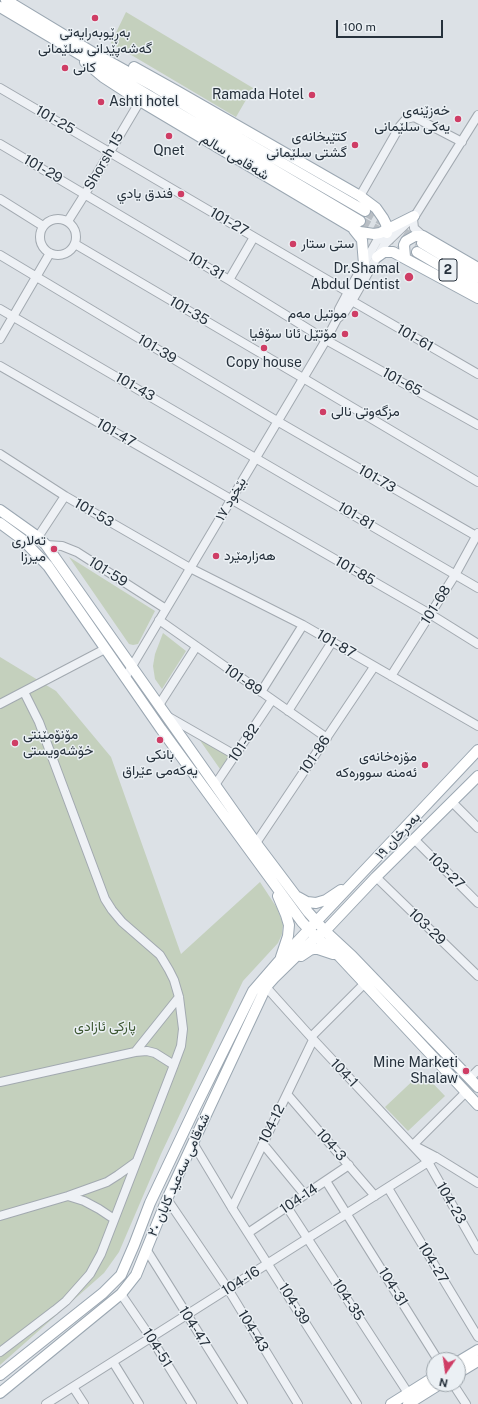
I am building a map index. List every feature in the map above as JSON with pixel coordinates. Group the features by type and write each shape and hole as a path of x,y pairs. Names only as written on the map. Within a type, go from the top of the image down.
{"main road":[{"name":"شەقامی سالم","path":"6,0 68,42 360,221"},
{"name":"شەقامی سالم","path":"0,7 68,42 365,211"},
{"name":"شەقامی سالم","path":"68,42 103,77 140,101 360,232 374,234 387,232 414,216"},
{"name":"شەقامی سالم","path":"68,42 104,51 360,196 378,210"},
{"path":"378,210 386,224 387,232"},
{"path":"368,233 376,230 380,222 378,210"},
{"path":"351,227 362,240 364,264"},
{"path":"405,257 404,246 406,240 409,238 478,268"},
{"name":"2","path":"421,242 478,277"},
{"name":"2","path":"421,242 478,288"},
{"path":"377,257 384,252 393,252 405,257 478,298"},
{"path":"0,510 38,537 46,545 256,843 317,922 475,1083"},
{"path":"0,523 23,540 48,566 161,729 312,933 339,956 478,1105"},
{"name":"بەدرخان ١٩","path":"317,922 478,750"},
{"name":"بەدرخان ١٩","path":"325,931 376,877 478,776"},
{"path":"268,875 289,925 288,936 279,961"},
{"path":"292,891 306,902 321,902 356,880"},
{"path":"340,914 334,929 337,937 352,956"},
{"name":"شەقامی سەعید کابان ٢٠","path":"0,1393 121,1294 136,1275 192,1143 266,987 312,933 317,922"},
{"name":"شەقامی سەعید کابان ٢٠","path":"0,1375 103,1293 121,1275 134,1246 150,1203 253,991 279,961 312,933 325,931"},
{"path":"279,973 306,952 314,949 339,956"},
{"path":"466,1357 478,1350"},
{"path":"466,1368 478,1361"},
{"path":"412,1400 426,1385"},
{"path":"391,1404 412,1400 426,1392"}],"street":[{"name":"101-25","path":"0,88 109,152"},
{"name":"Shorsh 15","path":"68,221 140,101"},
{"path":"337,320 352,301 377,257 380,243 414,216 478,115"},
{"path":"360,196 400,126 406,119 414,117 462,142"},
{"name":"101-29","path":"0,144 85,194"},
{"name":"101-27","path":"109,152 348,292"},
{"name":"101-31","path":"85,194 326,340"},
{"path":"0,199 44,226"},
{"path":"414,216 413,225 421,242"},
{"path":"57,218 68,221 75,229 75,244 67,253 56,255 50,253 40,241 41,230 52,219 57,218"},
{"path":"337,320 339,309 348,292 364,264 387,232"},
{"path":"229,280 254,237"},
{"name":"101-35","path":"75,244 478,482"},
{"path":"0,339 50,253"},
{"name":"101-39","path":"0,255 277,421"},
{"name":"101-61","path":"352,301 478,374"},
{"name":"101-43","path":"0,309 256,457"},
{"name":"بێخود ١٧","path":"125,678 337,320"},
{"name":"101-65","path":"326,340 478,425"},
{"name":"101-47","path":"0,366 231,500"},
{"name":"101-73","path":"277,421 477,536"},
{"name":"101-53","path":"0,454 65,496 190,568"},
{"name":"101-81","path":"256,457 478,588"},
{"path":"38,537 65,496"},
{"name":"101-85","path":"231,500 430,614 478,644"},
{"name":"101-68","path":"391,676 455,575 477,536"},
{"name":"101-59","path":"46,545 62,546 77,552 166,609"},
{"name":"101-87","path":"190,568 303,625 478,726"},
{"name":"101-89","path":"159,620 327,738"},
{"path":"261,692 303,625"},
{"path":"288,711 332,642"},
{"path":"159,705 196,647"},
{"path":"0,704 105,649"},
{"name":"101-86","path":"256,843 374,667"},
{"path":"0,1352 55,1310 90,1274 101,1254 174,1065 181,1046 183,1029 179,998 174,980 160,955 122,922 105,899 39,722 24,692"},
{"name":"101-82","path":"215,785 272,700"},
{"path":"166,715 235,755"},
{"path":"452,802 478,828"},
{"name":"103-27","path":"414,840 478,903"},
{"name":"103-29","path":"376,877 478,976"},
{"name":"104-12","path":"232,1208 312,1039 364,984"},
{"name":"104-1","path":"266,987 312,1039 426,1160"},
{"path":"135,1052 179,998"},
{"path":"0,1082 135,1052 155,1053 174,1065"},
{"path":"475,1083 478,1070"},
{"path":"466,1092 413,1145 436,1157 478,1183"},
{"name":"104-3","path":"287,1094 375,1196"},
{"name":"104-39","path":"192,1143 357,1404"},
{"path":"262,1144 305,1195"},
{"name":"104-16","path":"46,1404 388,1188 426,1160 436,1157"},
{"name":"104-23","path":"426,1160 478,1250"},
{"path":"0,1216 68,1196 107,1182 136,1162"},
{"name":"104-14","path":"248,1233 349,1165"},
{"name":"104-31","path":"326,1181 433,1352"},
{"name":"104-27","path":"388,1188 478,1337"},
{"path":"68,1196 84,1201 114,1219"},
{"name":"104-43","path":"167,1199 228,1289 298,1404"},
{"name":"104-35","path":"287,1207 412,1400"},
{"name":"104-47","path":"146,1249 243,1404"},
{"name":"104-51","path":"121,1294 151,1338 192,1404"},
{"path":"112,1362 139,1404"},
{"path":"73,1387 84,1404"},
{"path":"458,1392 466,1404"}],"green space":[{"path":"126,12 253,88 236,117 111,43"},
{"path":"69,557 155,611 138,644 129,644"},
{"path":"163,633 186,651 162,689 155,679 153,666 155,654"},
{"name":"پارکی ئازادی","path":"0,657 56,691 111,757 181,954 260,882 277,908 283,924 282,934 278,943 243,981 161,1154 119,1252 104,1273 0,1365"},
{"path":"199,739 229,756 220,769"},
{"path":"422,1072 445,1096 408,1131 385,1107"}],"tunnel":[{"path":"365,211 418,241"},
{"path":"360,221 417,252"}],"place":[{"name":"بەڕێوبەرایەتی گەشەپێدانی سلێمانی","path":"95,18"},
{"name":"کانی","path":"65,68"},
{"name":"Ramada Hotel","path":"312,95"},
{"name":"Ashti hotel","path":"101,102"},
{"name":"خەزێنەی یەکی سلێمانی","path":"458,119"},
{"name":"Qnet","path":"169,136"},
{"name":"کتێبخانەی گشتی سلێمانی","path":"355,145"},
{"name":"فندق يادي","path":"181,194"},
{"name":"ستی ستار","path":"293,244"},
{"name":"Dr.Shamal Abdul Dentist","path":"409,277"},
{"name":"موتیل مەم","path":"355,314"},
{"name":"مۆتێل ئانا سۆفیا","path":"345,334"},
{"name":"Copy house","path":"264,348"},
{"name":"مزگەوتی نالی","path":"323,412"},
{"name":"تەلاری میرزا","path":"54,549"},
{"name":"هەزارمێرد","path":"216,556"},
{"name":"بانکی یەکەمی عێراق","path":"160,740"},
{"name":"مۆنۆمێنتی خۆشەویستی","path":"15,743"},
{"name":"مۆزەخانەی ئەمنە سوورەکە","path":"425,765"},
{"name":"Mine Marketi Shalaw","path":"466,1071"}]}
